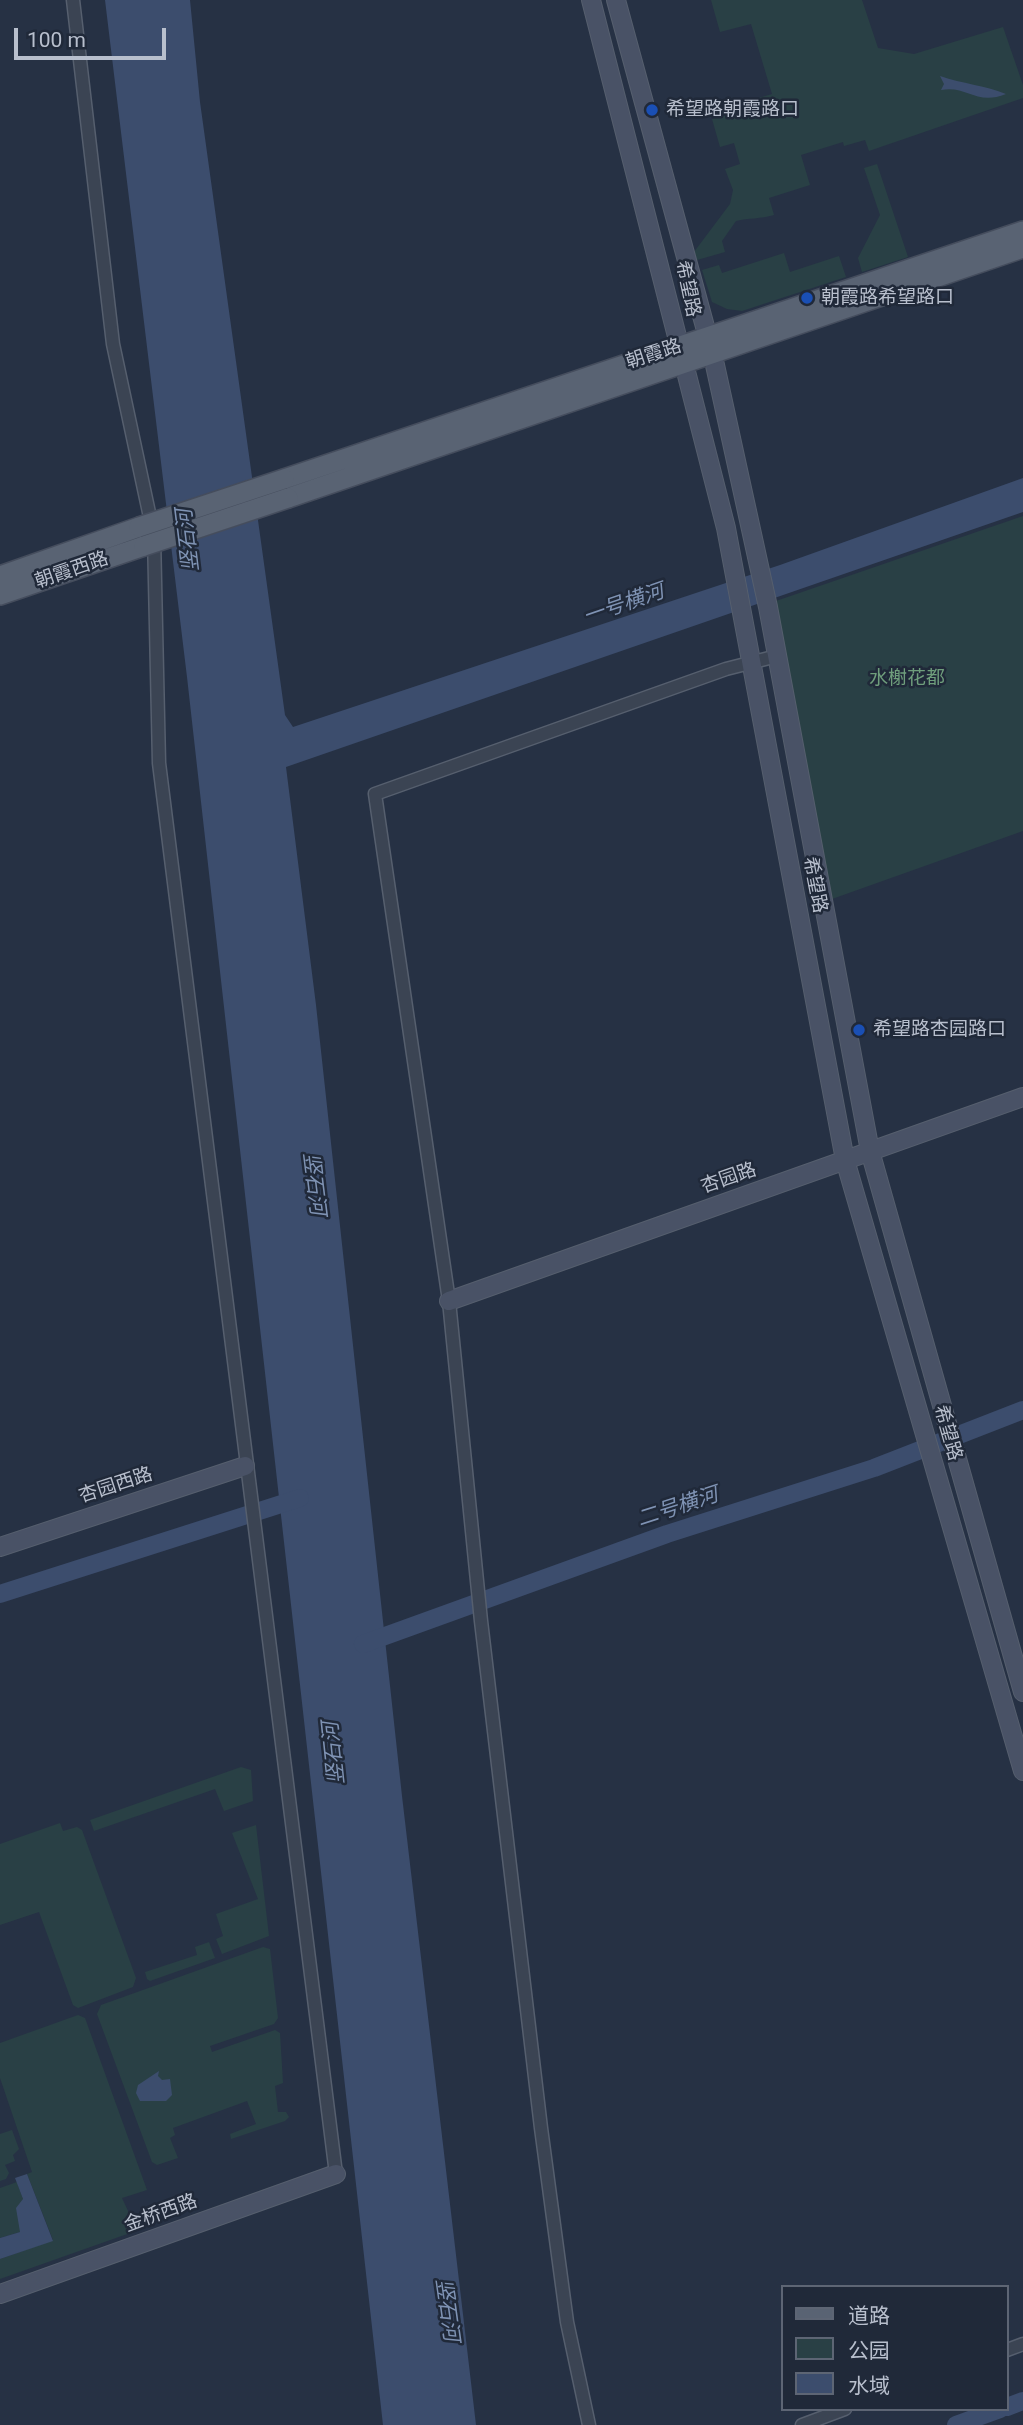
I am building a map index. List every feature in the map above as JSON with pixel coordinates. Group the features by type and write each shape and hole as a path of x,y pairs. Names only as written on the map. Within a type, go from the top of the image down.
{"main road":[{"name":"希望路","path":"591,0 726,528 845,1160 1023,1771"},
{"name":"希望路","path":"616,0 710,347 760,568 870,1152 1023,1692"},
{"name":"朝霞路","path":"710,347 1023,231"},
{"name":"朝霞路","path":"141,537 681,356 1023,248"},
{"name":"朝霞西路","path":"0,576 141,537"},
{"name":"朝霞西路","path":"0,595 141,537"},
{"name":"杏园路","path":"449,1301 1023,1097"},
{"name":"杏园西路","path":"0,1547 245,1466"},
{"name":"金桥西路","path":"0,2294 336,2174"}],"street":[{"path":"73,0 113,344 154,536 159,763 245,1466 336,2174"},
{"path":"589,2425 567,2322 481,1621 449,1301 375,794 750,662 777,656"},
{"path":"802,2425 840,2411"}],"green space":[{"path":"711,0 862,0 878,48 914,54 1003,27 1023,85 1023,98 869,151 865,140 844,146 843,142 801,155 810,185 769,198 774,215 736,221 722,241 725,252 697,260 694,252 730,204 733,190 725,169 740,164 734,143 720,147 712,119 729,114 728,107 772,94 751,24 720,32"},
{"path":"877,164 908,257 862,272 858,258 880,215 864,168"},
{"path":"784,253 790,272 839,256 846,277 742,311 727,309 712,302 702,270 719,265 722,273"},
{"name":"水榭花都","path":"1023,516 1023,831 832,899 776,601"},
{"path":"241,1767 251,1770 253,1801 224,1811 215,1789 94,1831 90,1820"},
{"path":"60,1823 63,1831 77,1827 82,1830 136,1978 133,1987 78,2008 73,2005 39,1912 0,1925 0,1844"},
{"path":"256,1825 269,1936 222,1954 216,1939 223,1936 216,1914 258,1899 232,1833"},
{"path":"209,1942 215,1958 150,1981 147,1979 145,1972 197,1955 195,1947"},
{"path":"263,1947 270,1949 278,2018 274,2024 210,2046 212,2052 275,2030 280,2033 283,2083 275,2086 278,2112 286,2112 289,2117 285,2121 231,2139 230,2134 256,2124 247,2101 173,2128 175,2135 170,2138 178,2158 157,2165 152,2162 97,2014 101,2005"},
{"path":"78,2015 85,2018 147,2190 122,2198 135,2226 130,2233 0,2279 0,2259 53,2240 27,2174 32,2172 0,2078 0,2043"},
{"path":"12,2130 19,2149 13,2155 15,2161 5,2165 9,2173 6,2179 0,2181 0,2134"},
{"path":"17,2182 23,2199 20,2232 0,2238 0,2188"}],"water":[{"name":"竖石河","path":"105,0 190,0 200,102 285,715 293,727 780,565 1023,478 1023,512 286,767 316,1005 402,1796 476,2425 383,2425 187,677"},
{"path":"940,76 1006,94 987,98 958,90 941,90 944,84"},
{"path":"159,2071 158,2076 162,2080 170,2079 172,2095 166,2101 140,2101 136,2093 138,2085"},
{"path":"27,2174 53,2241 0,2259 0,2238 20,2232 16,2208 23,2199 15,2178"}],"waterway":[{"name":"二号横河","path":"363,1644 667,1534 874,1468 1023,1410"},
{"path":"0,1594 300,1498"},
{"path":"1009,2406 1023,2401"},
{"path":"956,2425 994,2411"}],"place":[{"name":"希望路朝霞路口","path":"652,110"},
{"name":"朝霞路希望路口","path":"807,298"},
{"name":"希望路杏园路口","path":"859,1030"}],"water label":[{"name":"一号横河","path":"624,605"}]}
